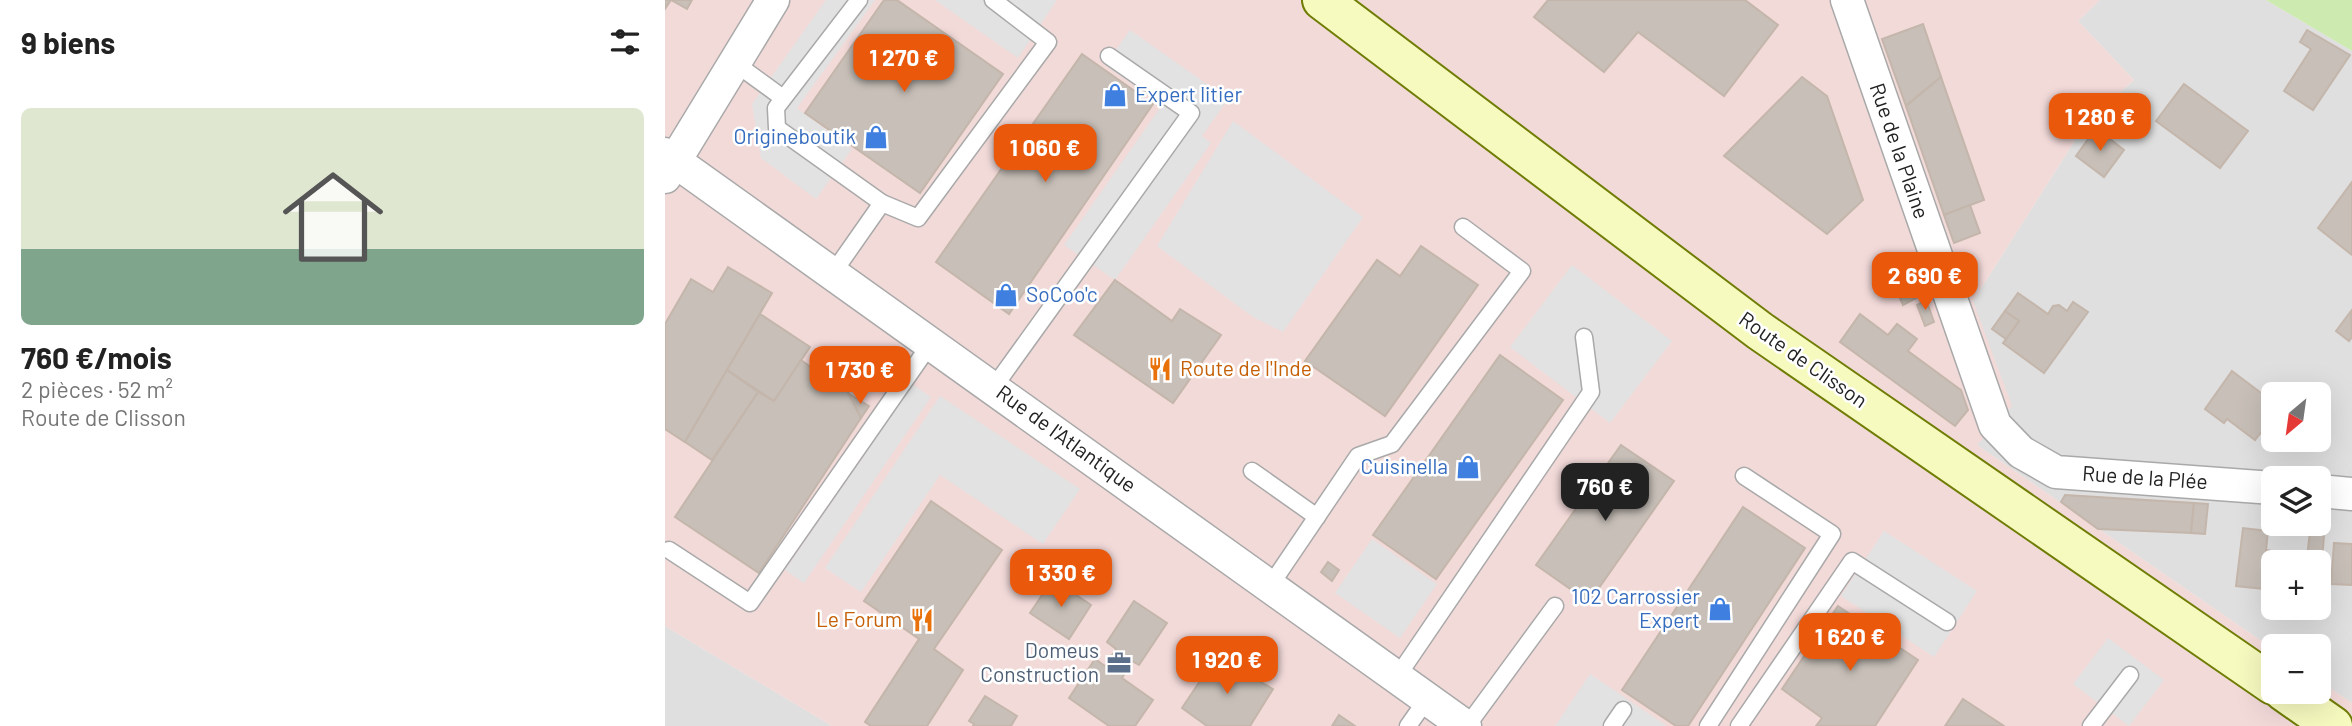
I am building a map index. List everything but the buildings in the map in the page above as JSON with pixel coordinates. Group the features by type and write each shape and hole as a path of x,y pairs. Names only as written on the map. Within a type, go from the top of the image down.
{"main road":[{"name":"Route de Clisson","path":"1326,6 1760,331 2261,677"},
{"path":"2302,704 2333,726"}],"street":[{"name":"Rue de la Plaine","path":"1847,0 1995,425 2021,452"},
{"path":"668,164 772,2"},
{"name":"Rue de l'Atlantique","path":"668,164 833,273 931,342 1466,726"},
{"name":"Rue de la Plée","path":"2021,452 2056,472 2261,487"},
{"path":"2331,492 2352,494"}],"lane":[{"path":"859,0 776,107 777,128 882,203 918,218 1048,42 993,0"},
{"path":"994,387 1191,113 1109,56"},
{"path":"735,63 783,99"},
{"path":"833,273 882,203"},
{"path":"1270,586 1358,456 1392,444 1522,271 1463,227"},
{"path":"1397,677 1591,392 1584,337"},
{"path":"669,550 750,603 931,342"},
{"path":"1252,471 1317,517"},
{"path":"1708,726 1832,534 1744,476"},
{"path":"1739,726 1852,561 1947,622"},
{"path":"1466,726 1555,606"},
{"path":"2091,726 2130,674"},
{"path":"1408,726 1427,699"},
{"path":"1612,726 1623,710"}],"shaded area":[{"path":"665,0 2100,0 2078,21 2134,80 2086,123 1973,301 2012,406 1977,445 2261,641 2261,704 2331,704 2331,689 2352,703 2352,726 832,726 665,626"},
{"path":"826,0 875,0 797,108 852,149 816,199 761,158 752,104"},
{"path":"935,0 1057,0 1018,58"},
{"path":"2100,0 2266,0 2352,51 2352,703 2331,689 2331,634 2261,634 2261,641 1977,445 1973,301 2086,123 2134,80 2078,21"},
{"path":"1130,30 1228,99 1202,136 1211,143 1115,280 1064,245 1162,105 1105,65"},
{"path":"1233,121 1363,217 1283,332 1253,317 1157,246"},
{"path":"1572,265 1672,341 1610,423 1510,347"},
{"path":"913,385 931,397 804,583 785,570"},
{"path":"940,396 1080,489 1043,544 940,475 861,592 825,568"},
{"path":"1884,531 1977,591 1934,657 1841,596"},
{"path":"1372,539 1437,584 1400,638 1335,593"},
{"path":"665,626 832,726 665,726"},
{"path":"2108,638 2164,680 2129,726 2073,684"},
{"path":"1590,674 1667,726 1555,726"}],"green space":[{"path":"2266,0 2352,0 2352,51"}],"place":[{"name":"Expert litier","path":"1115,95"},
{"name":"Origineboutik","path":"876,137"},
{"name":"SoCoo'c","path":"1006,295"},
{"name":"Route de l'Inde","path":"1160,369"},
{"name":"Cuisinella","path":"1468,467"},
{"name":"102 Carrossier Expert","path":"1720,609"},
{"name":"Le Forum","path":"922,620"},
{"name":"Domeus Construction","path":"1119,663"}]}
